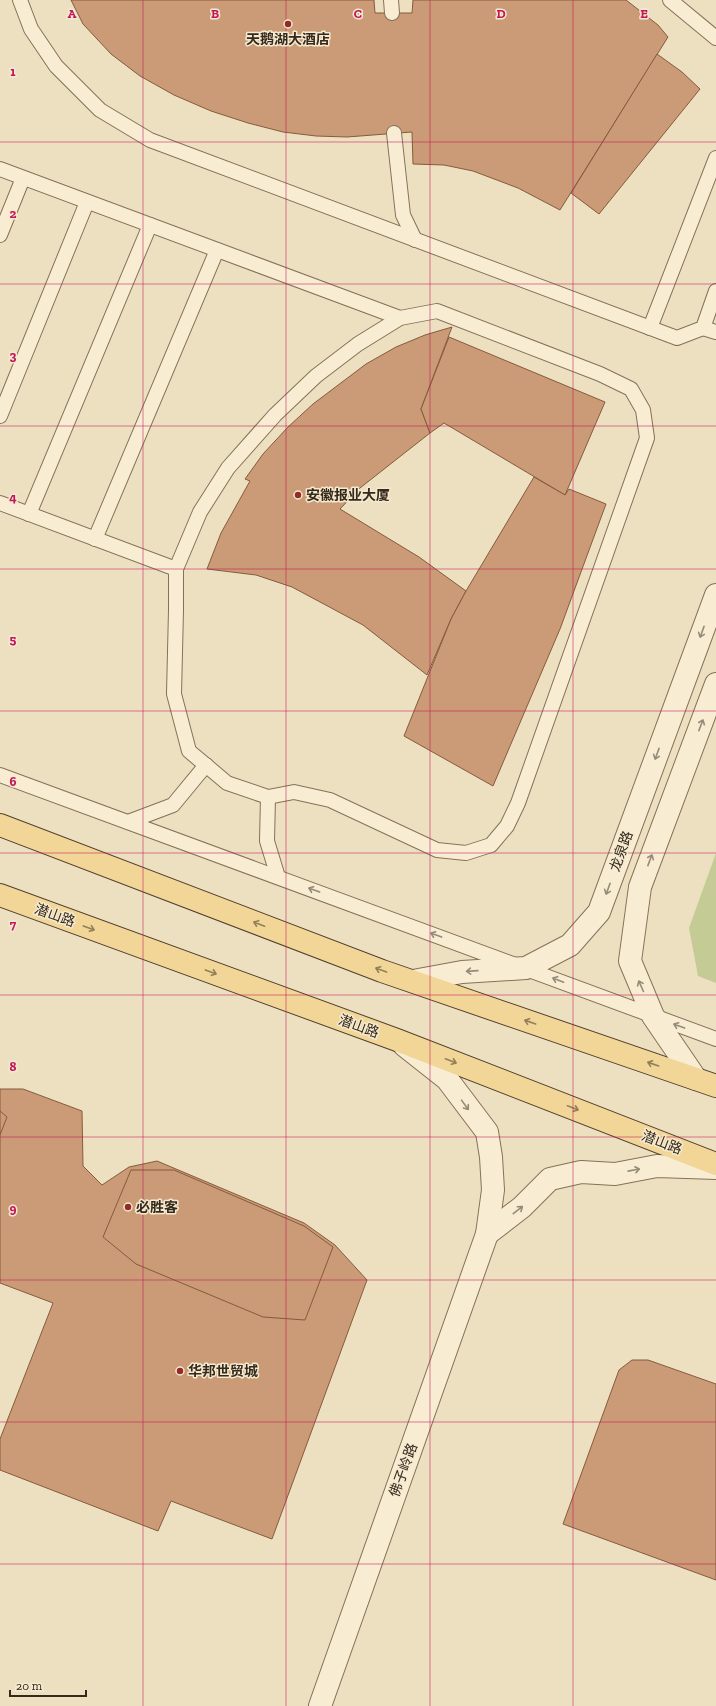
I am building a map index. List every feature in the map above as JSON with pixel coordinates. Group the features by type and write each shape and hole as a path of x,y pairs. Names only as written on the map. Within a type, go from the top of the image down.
{"main road":[{"path":"0,825 413,981 706,1083"},
{"name":"潜山路","path":"0,895 397,1040 716,1164"}],"street":[{"name":"龙泉路","path":"413,981 462,972 526,968 570,945 599,912 716,595"},
{"path":"706,1083 654,1016 630,962 640,887 716,684"},
{"name":"佛子岭路","path":"320,1706 487,1234 493,1190 491,1156 487,1132 447,1079 397,1040"},
{"path":"487,1234 522,1207 550,1179 581,1172 616,1174 657,1166 716,1168"}],"lane":[{"path":"20,0 31,29 56,66 100,110 150,140 677,338 709,330 716,291"},
{"path":"670,0 716,38"},
{"path":"394,133 403,216 415,240"},
{"path":"650,328 716,158"},
{"path":"0,169 400,318"},
{"path":"0,234 23,178"},
{"path":"0,416 88,202"},
{"path":"29,514 150,225"},
{"path":"95,539 217,250"},
{"path":"437,311 600,374 632,389 643,410 647,438 518,803 507,826 491,845 466,853 437,850 330,800 294,792 268,797 227,783 189,751 174,694 176,570 200,512 228,468 275,415 322,372 358,344 400,318 437,311"},
{"path":"0,503 176,570"},
{"path":"128,822 173,806 206,765"},
{"path":"0,775 716,1039"},
{"path":"268,797 267,841 278,877"}],"green space":[{"path":"716,853 716,983 698,976 689,928"}],"building":[{"path":"71,0 374,0 375,13 412,13 413,0 626,0 658,25 668,37 560,210 518,188 473,171 444,165 413,164 412,132 347,137 316,136 283,132 211,111 174,95 140,76 111,54 83,24"},
{"path":"657,54 682,72 700,89 599,214 571,193"},
{"name":"安徽报业大厦","path":"452,327 421,409 430,433 360,488 340,509 419,557 466,591 451,619 427,675 363,625 292,587 256,575 207,569 221,533 250,481 245,479 263,454 288,427 313,404 366,364 396,347 425,335"},
{"path":"449,337 605,402 565,495 444,423 430,433 421,409"},
{"path":"534,477 565,495 569,489 606,504 560,629 493,786 404,736 451,619"},
{"name":"华邦世贸城","path":"0,1089 23,1089 82,1111 83,1166 102,1185 129,1167 157,1161 304,1223 335,1245 367,1280 272,1539 171,1501 158,1531 0,1470 0,1439 53,1303 0,1283"},
{"path":"0,1111 7,1117 0,1135"},
{"path":"131,1170 174,1170 304,1226 333,1247 305,1320 263,1317 136,1264 103,1237"},
{"path":"632,1360 648,1360 716,1384 716,1580 563,1524 619,1370"}],"place":[{"name":"天鹅湖大酒店","path":"288,24"},
{"name":"安徽报业大厦","path":"298,495"},
{"name":"必胜客","path":"128,1207"},
{"name":"华邦世贸城","path":"180,1371"}]}
